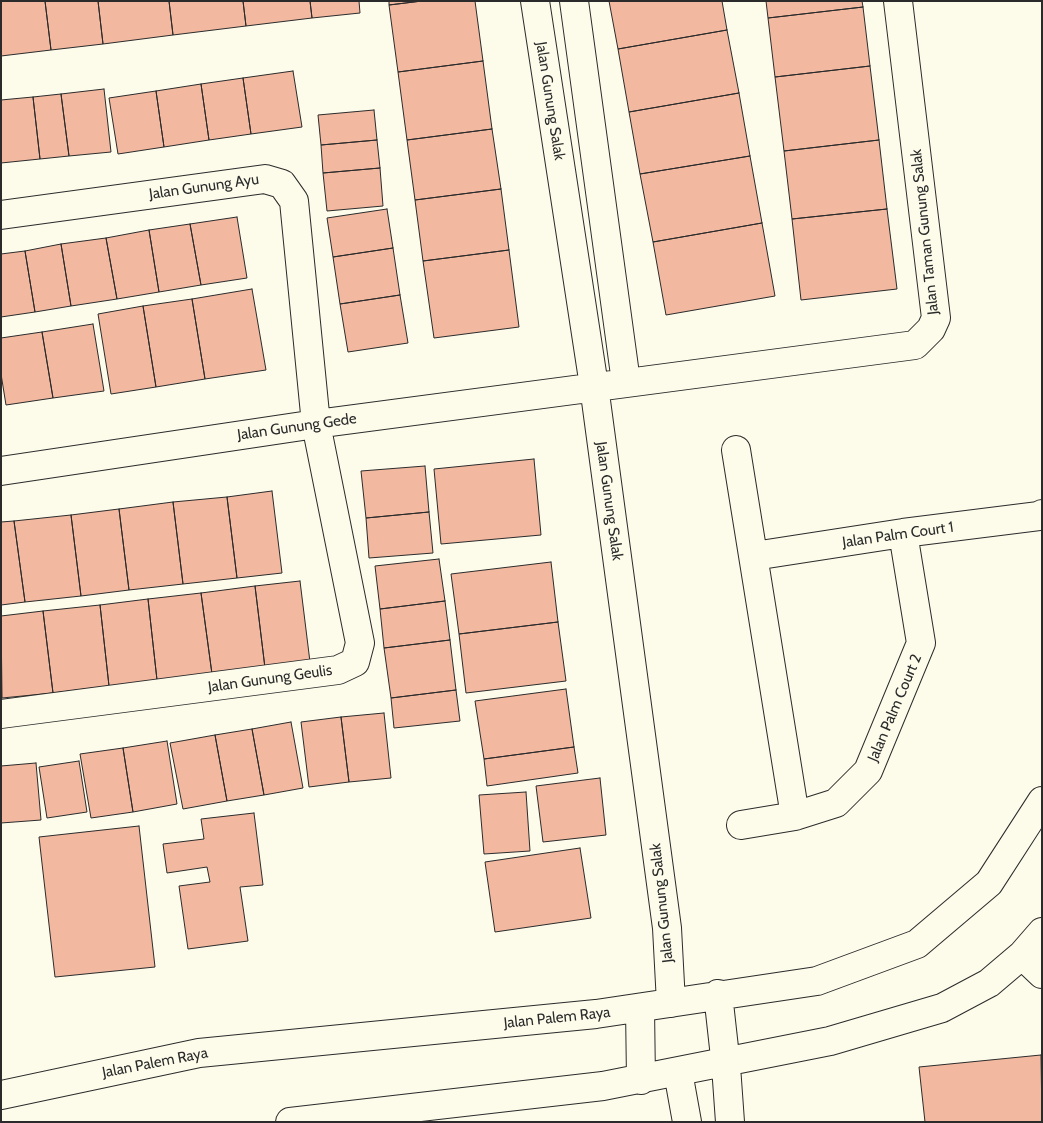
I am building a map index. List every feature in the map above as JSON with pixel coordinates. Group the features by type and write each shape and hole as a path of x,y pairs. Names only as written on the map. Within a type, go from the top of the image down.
{"street":[{"name":"Jalan Gunung Salak","path":"535,1 594,386 667,928 671,1003"},
{"path":"574,1 626,382"},
{"name":"Jalan Taman Gunung Salak","path":"594,386 904,348 915,345 931,329 936,318 898,1"},
{"name":"Jalan Gunung Ayu","path":"1,215 265,179 282,184 294,201 316,424"},
{"name":"Jalan Gunung Gede","path":"1,471 316,424 538,396 594,386"},
{"name":"Jalan Gunung Geulis","path":"1,714 338,670 355,662 360,642 316,424"},
{"path":"736,450 795,816"},
{"name":"Jalan Palm Court 1","path":"754,556 903,533 1041,516"},
{"name":"Jalan Palm Court 2","path":"741,825 795,816 836,802 868,771 921,644 903,533"},
{"name":"Jalan Palem Raya","path":"1,1095 199,1053 640,1008 718,994 817,980 917,944 990,883 1042,801"},
{"path":"290,1122 603,1086 641,1080 830,1041 942,1008 988,983 1022,955 1042,932"},
{"path":"1022,955 1042,974"},
{"path":"718,994 730,1122"},
{"path":"640,1008 641,1080"},
{"path":"678,1072 687,1122"}],"building":[{"path":"1,1 45,1 51,50 1,56"},
{"path":"45,1 98,1 103,44 51,50"},
{"path":"98,1 169,1 173,35 103,44"},
{"path":"169,1 243,1 246,26 173,35"},
{"path":"243,1 310,1 312,18 246,26"},
{"path":"310,1 359,1 360,13 312,18"},
{"path":"389,1 422,1 389,5"},
{"path":"422,1 475,1 483,61 398,72 389,5"},
{"path":"609,1 722,1 727,30 618,49"},
{"path":"766,1 862,1 863,7 768,18"},
{"path":"863,7 870,66 775,77 768,18"},
{"path":"727,30 739,93 629,112 618,49"},
{"path":"483,61 492,129 407,140 398,72"},
{"path":"870,66 879,140 784,151 775,77"},
{"path":"293,71 302,127 251,134 243,78"},
{"path":"243,78 251,134 209,140 201,84"},
{"path":"201,84 209,140 164,147 156,91"},
{"path":"104,89 111,152 69,156 61,94"},
{"path":"156,91 164,147 118,154 109,98"},
{"path":"739,93 750,156 640,174 629,112"},
{"path":"61,94 69,156 40,159 33,97"},
{"path":"33,97 40,159 1,163 1,100"},
{"path":"374,110 377,140 321,145 318,115"},
{"path":"492,129 501,189 415,200 407,140"},
{"path":"377,140 380,168 323,173 321,145"},
{"path":"879,140 887,209 792,219 784,151"},
{"path":"750,156 762,223 653,242 640,174"},
{"path":"380,168 383,206 327,211 323,173"},
{"path":"501,189 509,250 423,261 415,200"},
{"path":"387,209 393,248 333,257 327,218"},
{"path":"887,209 897,289 801,300 792,219"},
{"path":"237,217 247,278 201,285 190,224"},
{"path":"762,223 775,296 666,315 653,242"},
{"path":"190,224 201,285 159,292 149,230"},
{"path":"149,230 159,292 117,299 106,238"},
{"path":"106,238 117,299 71,306 61,244"},
{"path":"61,244 71,306 35,312 25,251"},
{"path":"393,248 400,295 340,304 333,257"},
{"path":"509,250 519,327 434,338 423,261"},
{"path":"25,251 35,312 1,317 1,254"},
{"path":"252,289 266,370 205,379 192,299"},
{"path":"400,295 408,343 348,352 340,304"},
{"path":"192,299 205,379 156,387 143,306"},
{"path":"143,306 156,387 111,394 98,314"},
{"path":"93,324 104,391 53,398 42,332"},
{"path":"42,332 53,398 6,405 1,374 1,338"},
{"path":"534,459 541,535 441,544 434,469"},
{"path":"425,466 429,512 366,518 361,471"},
{"path":"272,491 282,573 237,578 227,497"},
{"path":"227,497 237,578 183,584 173,502"},
{"path":"173,502 183,584 129,590 119,509"},
{"path":"119,509 129,590 81,596 71,515"},
{"path":"429,512 433,553 369,558 366,518"},
{"path":"71,515 81,596 25,602 14,521"},
{"path":"14,521 25,602 1,605 1,522"},
{"path":"439,559 445,601 380,609 375,566"},
{"path":"551,562 558,622 459,634 451,574"},
{"path":"300,581 310,662 265,668 255,586"},
{"path":"255,586 265,668 212,674 201,593"},
{"path":"201,593 212,674 157,680 148,599"},
{"path":"148,599 157,680 109,686 100,605"},
{"path":"445,601 450,640 384,648 380,609"},
{"path":"100,605 109,686 53,693 43,611"},
{"path":"43,611 53,693 2,698 1,616"},
{"path":"558,622 566,681 466,693 459,634"},
{"path":"450,640 456,690 391,698 384,648"},
{"path":"566,689 574,747 484,759 475,701"},
{"path":"456,690 460,721 394,728 391,698"},
{"path":"384,713 391,778 349,782 341,717"},
{"path":"341,717 349,782 309,787 301,722"},
{"path":"291,722 303,788 264,795 252,729"},
{"path":"252,729 264,795 227,801 215,735"},
{"path":"215,735 227,801 183,809 170,743"},
{"path":"167,741 177,804 133,812 123,748"},
{"path":"574,747 578,773 487,786 484,759"},
{"path":"123,748 133,812 91,818 80,754"},
{"path":"79,761 87,812 47,818 39,767"},
{"path":"36,763 41,820 1,823 1,766"},
{"path":"600,778 606,835 543,842 536,786"},
{"path":"526,792 530,851 484,854 479,795"},
{"path":"254,813 263,885 240,887 248,941 188,949 179,886 210,882 207,867 167,873 163,844 204,839 201,819"},
{"path":"139,826 155,967 55,977 39,837"},
{"path":"580,848 591,918 495,932 485,862"},
{"path":"1041,1055 1042,1122 925,1122 919,1067"}]}
